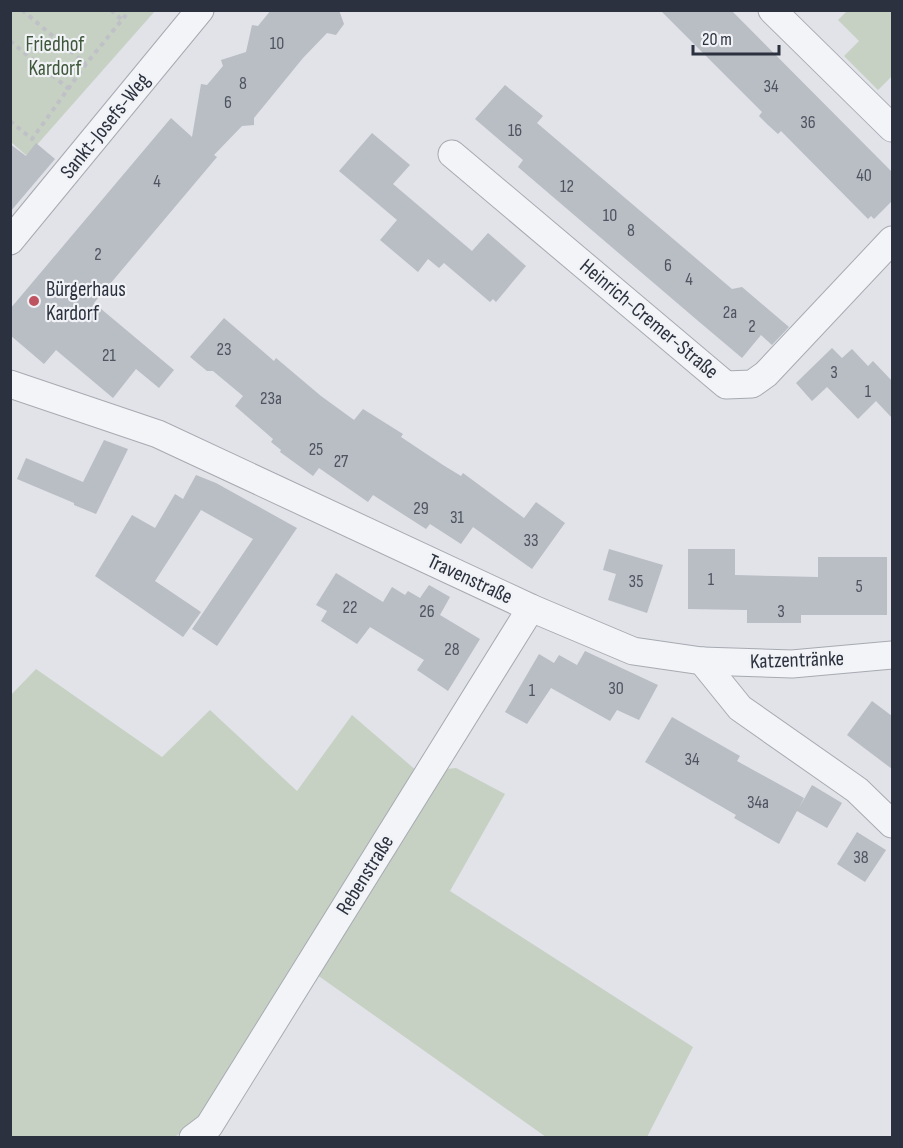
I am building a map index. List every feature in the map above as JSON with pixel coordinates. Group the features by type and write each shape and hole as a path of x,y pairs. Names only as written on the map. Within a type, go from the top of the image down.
{"street":[{"name":"Sankt-Josefs-Weg","path":"10,241 200,10"},
{"path":"772,10 892,128"},
{"name":"Heinrich-Cremer-Straße","path":"452,154 726,385 752,384 766,374 892,240"},
{"name":"Travenstraße","path":"10,384 158,434 531,608 633,651 702,661"},
{"name":"Rebenstraße","path":"193,1137 208,1126 531,608"},
{"name":"Katzentränke","path":"702,661 792,664 892,655"},
{"path":"702,661 740,708 857,790 892,824"}],"path":[{"path":"22,10 86,64"},
{"path":"111,10 122,20"},
{"path":"10,121 32,140 86,64 130,10"},
{"path":"10,41 69,89"}],"green space":[{"path":"848,10 892,11 892,76 878,90 844,56 859,41 838,20"},
{"name":"Friedhof Kardorf","path":"11,11 155,11 27,156 11,142"},
{"path":"36,669 162,757 210,710 297,791 352,715 418,772 456,768 505,794 450,891 693,1047 647,1137 546,1137 313,972 299,954 198,1119 175,1137 11,1137 10,696"}],"building":[{"path":"271,10 339,10 344,24 336,35 327,33 303,58 254,118 254,125 242,126 214,155 217,157 94,303 174,370 159,388 136,369 113,398 56,350 44,364 10,335 10,309 171,118 192,137 201,84 207,85 223,66 221,60 246,52 252,25 258,26"},
{"path":"660,10 731,10 892,172 892,201 874,219 871,216 868,219 781,131 778,134 759,116 762,112"},
{"path":"505,85 543,116 537,123 732,289 742,287 789,327 772,345 761,335 742,358 697,320 518,167 523,160 475,119"},
{"path":"372,133 410,165 393,184 472,251 488,233 526,266 496,302 493,299 490,302 444,263 439,268 428,259 418,272 380,240 397,220 339,171"},
{"path":"36,143 55,159 10,212 10,144 26,156"},
{"path":"224,318 274,361 276,358 354,420 363,409 403,434 401,437 443,465 461,476 463,473 524,518 536,502 565,523 532,569 473,527 461,544 430,524 426,529 373,495 368,502 319,468 313,476 280,452 281,450 271,442 273,439 235,406 243,396 213,371 207,371 190,357"},
{"path":"832,348 842,358 852,349 868,366 873,361 892,381 892,418 876,401 858,419 827,387 812,401 796,383"},
{"path":"104,440 128,449 96,514 17,479 26,458 83,482"},
{"path":"196,475 216,483 297,528 217,646 192,629 253,539 201,510 155,581 201,612 183,637 95,576 132,515 155,528 175,494 183,499"},
{"path":"609,549 663,565 647,613 608,600 616,574 603,570"},
{"path":"688,549 735,549 735,575 818,577 818,557 887,557 887,615 801,615 801,623 747,623 747,610 688,609"},
{"path":"336,573 383,602 392,587 405,595 408,591 420,598 429,585 450,597 440,615 480,639 448,691 417,670 424,660 370,627 357,644 321,621 327,611 316,605"},
{"path":"585,651 658,685 639,720 617,710 610,721 551,688 527,724 505,712 539,654 554,663 559,655 577,665"},
{"path":"872,701 892,716 892,769 847,735"},
{"path":"672,717 740,756 737,761 804,798 799,808 812,785 842,803 827,828 797,811 779,844 734,818 736,815 645,762"},
{"path":"857,832 886,850 865,882 837,864"}],"place":[{"name":"Bürgerhaus Kardorf","path":"34,301"}]}
